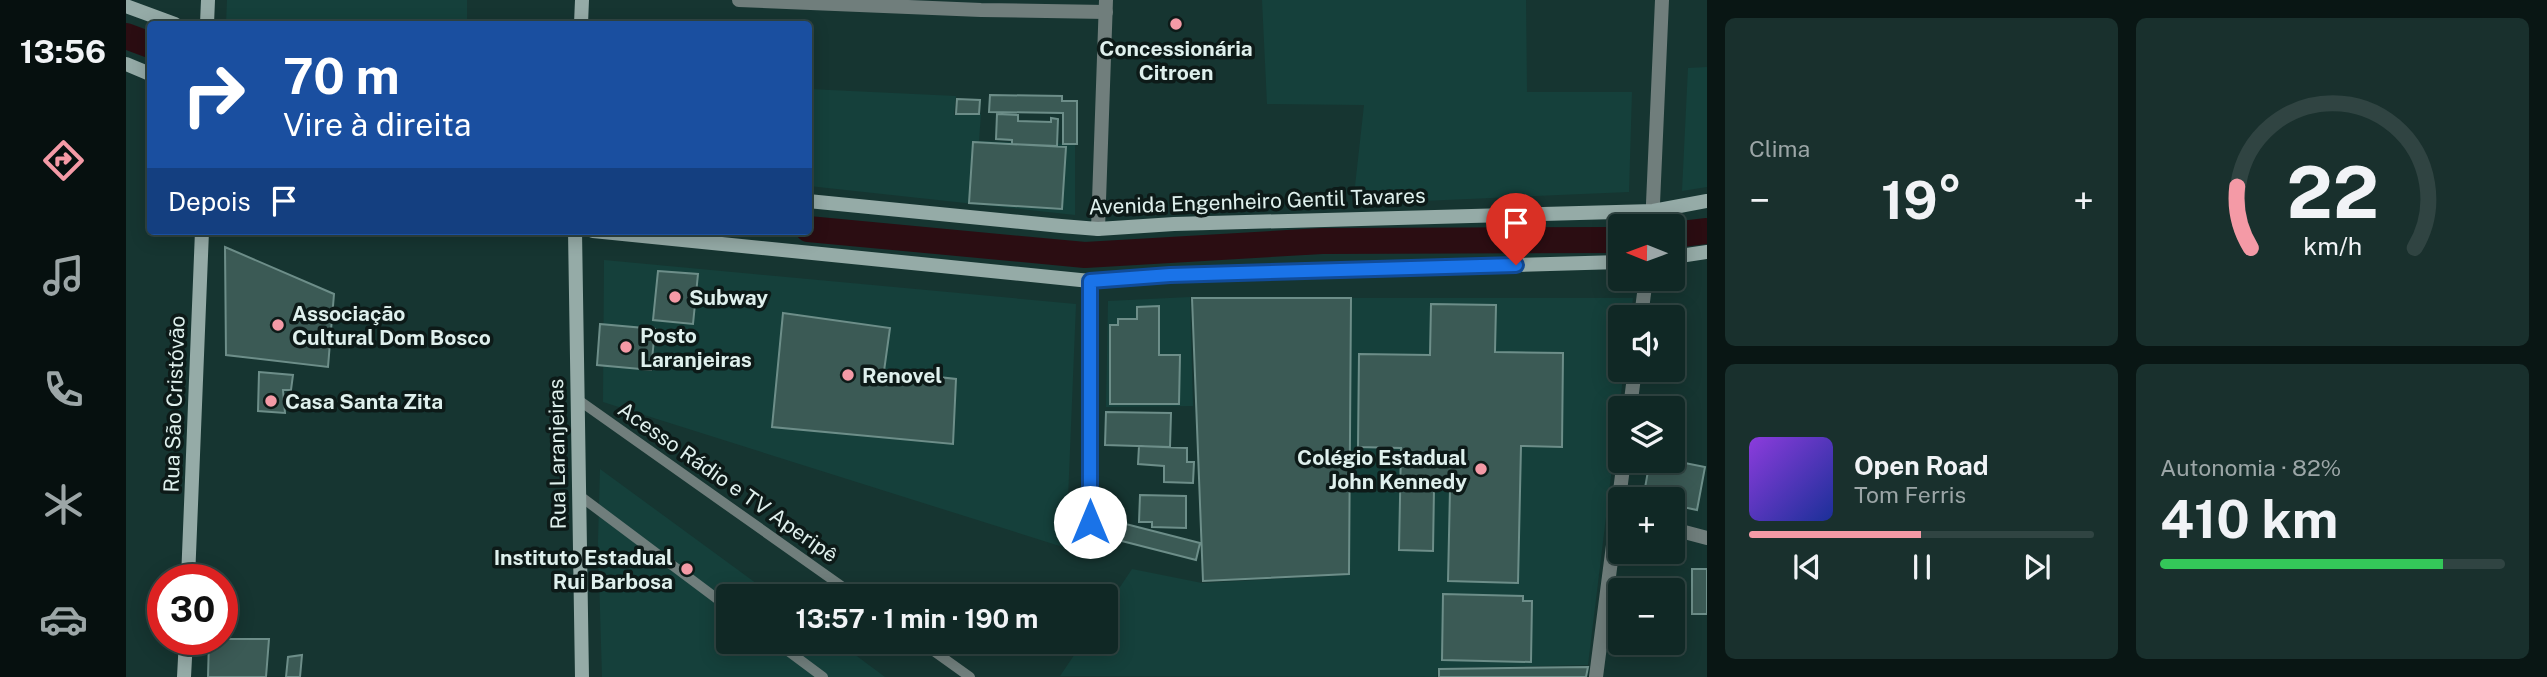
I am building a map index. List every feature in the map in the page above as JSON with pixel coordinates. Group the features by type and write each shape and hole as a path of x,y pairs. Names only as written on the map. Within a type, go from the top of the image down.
{"main road":[{"path":"206,21 208,0"},
{"path":"581,21 582,0"},
{"path":"126,6 167,21"},
{"path":"126,64 147,73"},
{"name":"Avenida Engenheiro Gentil Tavares","path":"812,201 1098,229 1174,224 1608,218"},
{"name":"Avenida Engenheiro Gentil Tavares","path":"1663,214 1707,201"},
{"name":"Rua São Cristóvão","path":"189,564 202,235"},
{"name":"Rua Laranjeiras","path":"575,235 582,677"},
{"path":"633,235 1090,281 1170,275 1608,262"},
{"path":"1685,255 1707,252"},
{"path":"184,677 185,655"}],"street":[{"path":"739,0 981,10 1106,6 1098,229"},
{"path":"1653,214 1662,0"},
{"path":"1090,281 1090,522"},
{"path":"1685,532 1707,538"},
{"path":"1596,677 1612,564"}],"lane":[{"name":"Acesso Rádio e TV Aperipê","path":"577,399 839,584"},
{"path":"580,496 716,598"},
{"path":"792,654 823,677"},
{"path":"938,654 970,677"}],"shaded area":[{"path":"227,0 467,0 467,21 226,21"},
{"path":"1262,0 1526,0 1527,92 1632,92 1629,192 1353,204 1364,105 1267,104"},
{"path":"1707,67 1707,187 1682,191 1688,68"},
{"path":"812,89 956,96 954,115 981,114 979,141 1075,144 1075,215 812,186"},
{"path":"604,260 1076,304 1066,548 603,402"},
{"path":"1190,297 1193,406 1106,407 1108,301"},
{"name":"Colégio Estadual John Kennedy","path":"1351,298 1633,298 1632,305 1608,305 1608,382 1622,382 1621,396 1608,396 1608,473 1611,473 1588,665 1438,668 1437,677 1060,676 1075,654 1118,654 1118,590 1132,569 1202,583 1350,575"},
{"path":"600,469 757,584 716,584 716,654 854,654 885,677 602,677 598,542"}],"building":[{"path":"990,95 1062,96 1062,101 1077,101 1077,144 1063,144 1063,113 989,112"},
{"path":"957,99 980,100 979,114 956,114"},
{"path":"997,114 1018,115 1018,121 1051,122 1051,118 1058,119 1057,146 1012,144 1012,140 996,139"},
{"path":"973,142 1066,147 1062,209 969,203"},
{"name":"Associação Cultural Dom Bosco","path":"225,247 334,294 328,367 226,355"},
{"name":"Subway","path":"658,271 698,274 693,324 653,320"},
{"path":"1192,298 1351,298 1349,574 1203,581"},
{"path":"1431,304 1496,305 1495,352 1563,353 1562,447 1521,446 1518,583 1448,581 1450,489 1434,488 1433,551 1399,550 1401,448 1358,447 1359,354 1430,355"},
{"path":"1159,306 1159,355 1180,355 1179,404 1110,404 1110,325 1118,325 1118,319 1137,319 1137,307"},
{"name":"Renovel","path":"783,313 890,328 884,371 956,379 953,444 772,427"},
{"name":"Posto Laranjeiras","path":"600,324 655,329 651,370 597,365"},
{"name":"Casa Santa Zita","path":"259,372 293,375 291,390 283,390 285,413 258,411"},
{"path":"1106,412 1171,413 1170,447 1105,445"},
{"path":"1139,446 1187,448 1187,462 1194,462 1193,483 1164,482 1164,466 1138,464"},
{"path":"1685,463 1705,467 1697,510 1685,508 1685,487 1645,487 1648,473 1685,473"},
{"path":"1140,495 1186,496 1186,528 1152,527 1152,522 1139,522"},
{"path":"1114,521 1200,543 1196,560 1110,538"},
{"path":"1692,569 1707,569 1707,614 1692,614"},
{"path":"1443,594 1523,596 1523,601 1532,601 1531,662 1442,660"},
{"path":"238,639 269,639 266,677 208,677 209,655 238,655"},
{"path":"302,655 300,677 286,677 288,657"},
{"path":"1588,667 1586,677 1439,677 1439,669"}],"waterway":[{"path":"126,36 147,44"},
{"path":"812,229 1085,255 1322,241 1608,240"},
{"path":"1685,234 1707,231"}],"place":[{"name":"Concessionária Citroen","path":"1176,24"},
{"name":"Subway","path":"675,297"},
{"name":"Associação Cultural Dom Bosco","path":"278,325"},
{"name":"Posto Laranjeiras","path":"626,347"},
{"name":"Renovel","path":"848,375"},
{"name":"Casa Santa Zita","path":"271,401"},
{"name":"Colégio Estadual John Kennedy","path":"1481,469"},
{"name":"Instituto Estadual Rui Barbosa","path":"687,569"}],"route":[{"path":"1090,522 1090,281 1170,275 1516,265"}]}
